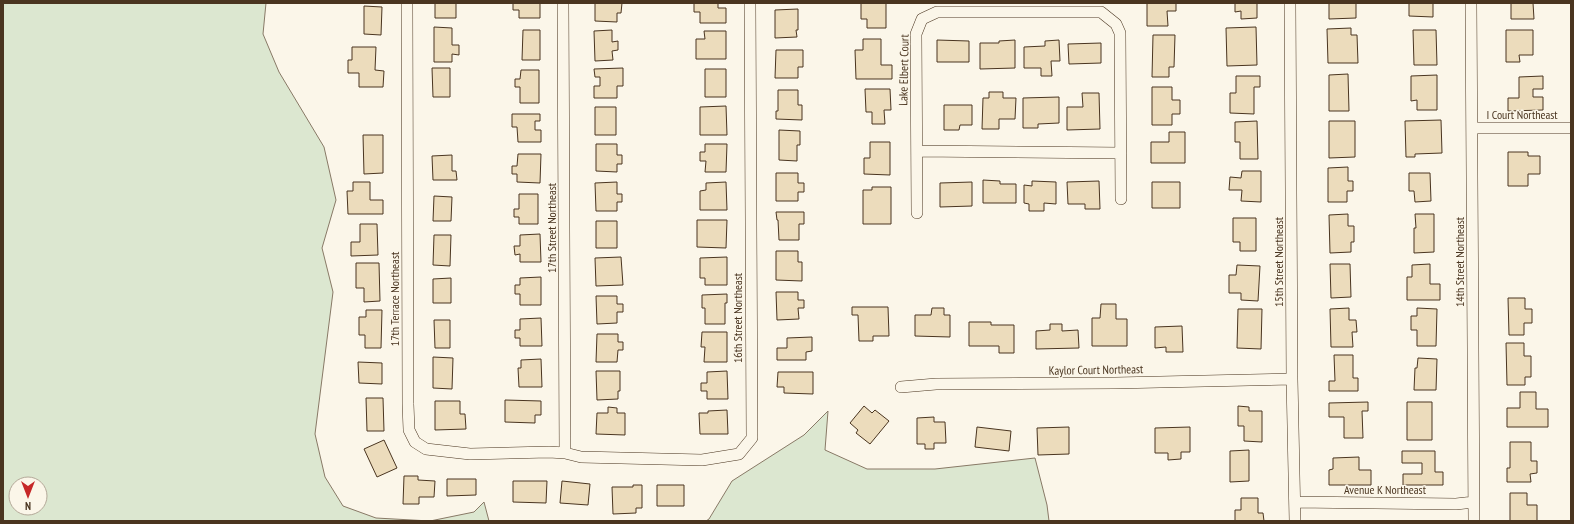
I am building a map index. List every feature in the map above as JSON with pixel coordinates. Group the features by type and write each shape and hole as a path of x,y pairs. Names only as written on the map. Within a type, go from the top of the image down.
{"street":[{"name":"17th Terrace Northeast","path":"407,3 409,430 415,442 426,449 470,454 565,453"},
{"name":"17th Street Northeast","path":"563,3 565,453"},
{"name":"16th Street Northeast","path":"565,453 581,457 702,460 739,454 752,438 750,3"},
{"name":"15th Street Northeast","path":"1290,3 1292,379 1295,521"},
{"name":"14th Street Northeast","path":"1471,3 1474,521"},
{"name":"Lake Elbert Court","path":"917,213 918,151 916,34 922,19 937,12 1021,7 1101,12 1116,24 1120,33 1120,199"},
{"name":"I Court Northeast","path":"1472,128 1571,128"},
{"path":"918,151 1120,153"},
{"name":"Kaylor Court Northeast","path":"901,386 936,384 1123,383 1292,379"},
{"name":"Avenue K Northeast","path":"1295,502 1448,504 1474,502"}],"green space":[{"path":"3,3 266,3 263,34 279,72 324,147 336,200 322,248 333,292 315,434 325,477 343,506 376,518 430,521 3,521"},
{"path":"828,411 825,450 867,469 935,469 1035,458 1047,505 1049,521 706,521 709,519 732,481 804,435"},
{"path":"484,502 489,521 430,521 474,512"}],"building":[{"path":"435,3 456,3 456,18 435,18"},
{"path":"513,3 540,3 540,18 519,18 519,10 513,10"},
{"path":"595,3 622,3 621,13 617,13 617,22 595,21"},
{"path":"694,3 718,3 718,8 726,8 726,23 700,23 700,12 694,12"},
{"path":"861,3 886,3 886,28 867,28 867,19 861,19"},
{"path":"1147,3 1176,3 1176,11 1167,11 1168,26 1147,26"},
{"path":"1235,3 1257,3 1257,18 1241,19 1241,11 1235,12"},
{"path":"1329,3 1356,3 1356,18 1329,19"},
{"path":"1409,3 1433,3 1433,17 1409,16"},
{"path":"1511,3 1533,3 1534,19 1511,19"},
{"path":"364,6 382,7 381,35 364,34"},
{"path":"798,9 798,30 796,30 797,37 775,38 775,10"},
{"path":"434,27 452,28 452,45 459,45 459,55 452,54 452,62 434,62"},
{"path":"1256,27 1257,65 1227,66 1226,28"},
{"path":"1351,28 1351,35 1357,35 1358,63 1328,63 1327,29"},
{"path":"523,30 540,30 540,60 522,60"},
{"path":"612,30 612,42 618,41 618,50 612,51 613,60 595,61 594,31"},
{"path":"1413,30 1436,30 1437,65 1414,65"},
{"path":"1506,30 1533,30 1533,55 1519,55 1520,62 1506,62"},
{"path":"704,31 726,31 726,59 696,59 696,39 705,39"},
{"path":"1153,35 1175,35 1174,67 1169,67 1169,77 1152,77"},
{"path":"863,39 881,39 881,65 892,65 892,79 856,79 855,50 863,50"},
{"path":"937,40 969,41 969,62 937,62"},
{"path":"1015,40 1015,68 980,69 980,43 999,43 999,41"},
{"path":"1059,40 1060,61 1051,61 1052,76 1041,76 1041,68 1024,68 1024,47 1045,46 1045,41"},
{"path":"1101,43 1101,63 1069,64 1068,44"},
{"path":"352,47 376,47 375,70 384,71 383,87 359,87 359,73 348,73 348,60 352,60"},
{"path":"776,50 803,50 803,67 798,67 798,78 775,78"},
{"path":"432,68 450,68 450,97 433,97"},
{"path":"623,68 623,86 617,86 617,98 594,98 594,86 600,86 600,77 595,77 594,69"},
{"path":"705,69 726,69 726,97 705,97"},
{"path":"521,70 539,70 539,103 520,103 520,87 515,87 515,79 520,79"},
{"path":"1348,74 1349,111 1329,111 1329,75"},
{"path":"1437,75 1437,110 1417,110 1417,100 1411,101 1411,76"},
{"path":"1236,76 1260,76 1260,87 1254,87 1254,114 1230,113 1230,93 1236,93"},
{"path":"1543,76 1543,89 1533,89 1533,97 1543,97 1543,110 1508,111 1508,98 1519,98 1519,77"},
{"path":"1152,87 1172,87 1172,100 1180,100 1180,114 1172,114 1172,125 1152,125"},
{"path":"865,89 890,89 891,110 884,110 885,124 872,124 872,112 866,112"},
{"path":"778,90 798,90 798,105 802,105 802,120 776,119 776,111 778,111"},
{"path":"989,92 1003,92 1003,98 1016,98 1015,119 999,119 999,129 982,129 983,98 989,98"},
{"path":"1082,93 1099,93 1100,129 1067,130 1067,107 1083,107"},
{"path":"1059,97 1059,123 1038,124 1038,128 1023,128 1023,98"},
{"path":"944,105 972,105 972,125 960,125 959,130 944,130"},
{"path":"726,106 727,135 700,135 700,107"},
{"path":"595,107 616,107 616,135 595,135"},
{"path":"512,114 540,114 540,121 535,121 535,130 541,130 541,142 518,142 517,127 512,127"},
{"path":"1441,120 1442,153 1415,154 1415,157 1406,157 1405,121"},
{"path":"1257,121 1258,159 1240,159 1240,142 1235,142 1235,122"},
{"path":"1329,121 1355,121 1355,157 1329,158"},
{"path":"779,130 800,131 800,145 797,145 797,161 779,160"},
{"path":"1169,132 1185,132 1185,163 1151,163 1151,142 1169,142"},
{"path":"363,135 383,135 383,173 364,174"},
{"path":"870,142 890,142 890,175 864,174 864,158 870,158"},
{"path":"596,144 617,144 617,155 622,155 622,164 617,164 617,172 596,171"},
{"path":"705,144 727,144 726,172 705,172 706,161 700,161 700,152 705,152"},
{"path":"1508,152 1528,152 1528,156 1540,156 1540,174 1528,174 1528,186 1508,186"},
{"path":"518,154 541,154 540,183 517,182 517,174 512,174 512,166 517,166"},
{"path":"452,155 452,171 456,171 457,180 433,180 432,156"},
{"path":"1348,167 1348,181 1353,181 1353,191 1347,191 1347,202 1328,202 1328,168"},
{"path":"1242,171 1261,171 1261,202 1241,201 1242,190 1229,190 1230,177 1241,178"},
{"path":"776,173 798,173 798,183 804,183 804,192 798,192 798,201 776,201"},
{"path":"1409,173 1430,173 1431,201 1415,202 1414,191 1409,191"},
{"path":"983,180 1000,181 1000,184 1016,184 1016,203 983,203"},
{"path":"1032,181 1056,182 1056,204 1044,203 1044,211 1029,211 1029,204 1024,203 1024,185 1032,186"},
{"path":"1099,181 1100,209 1085,209 1085,204 1068,204 1067,182"},
{"path":"353,182 370,182 370,200 383,200 383,214 348,214 347,191 353,191"},
{"path":"617,182 617,194 622,194 622,202 617,202 617,211 596,211 595,183"},
{"path":"726,182 727,210 700,210 700,191 706,190 706,183"},
{"path":"972,182 972,206 940,207 940,183"},
{"path":"1152,182 1180,182 1180,208 1152,208"},
{"path":"872,187 891,187 891,224 863,224 863,190 872,190"},
{"path":"519,194 538,194 538,224 519,224 519,217 514,217 514,209 519,209"},
{"path":"434,196 452,197 451,221 433,221"},
{"path":"776,212 804,212 804,224 799,224 799,240 779,240"},
{"path":"1348,214 1348,226 1354,226 1354,242 1351,242 1351,252 1330,253 1329,215"},
{"path":"1415,214 1434,214 1434,252 1414,253 1414,228 1416,228"},
{"path":"1233,218 1256,218 1256,251 1240,251 1240,242 1233,242"},
{"path":"697,220 727,220 726,248 697,247"},
{"path":"596,221 617,221 617,248 596,248"},
{"path":"360,224 377,224 378,255 351,256 351,242 360,242"},
{"path":"540,234 541,262 520,262 520,254 515,255 514,246 520,246 520,235"},
{"path":"434,235 451,235 450,266 433,265"},
{"path":"776,251 798,251 798,262 802,262 802,281 776,280"},
{"path":"621,257 623,285 596,286 595,258"},
{"path":"727,257 727,285 705,285 705,278 700,278 700,258"},
{"path":"356,263 379,263 380,301 364,302 364,288 356,288"},
{"path":"1330,264 1350,264 1351,297 1331,298"},
{"path":"1430,264 1430,284 1440,284 1440,300 1407,300 1407,277 1412,277 1412,265"},
{"path":"1237,265 1260,266 1258,301 1241,300 1241,293 1229,293 1229,275 1236,275"},
{"path":"541,277 541,305 520,305 520,294 515,294 515,285 520,285 520,278"},
{"path":"451,278 451,303 433,303 433,279"},
{"path":"776,292 798,292 798,300 804,300 804,308 798,308 799,319 777,320"},
{"path":"727,294 727,303 725,303 725,324 705,324 705,308 702,308 702,295"},
{"path":"596,296 617,296 617,304 623,304 623,312 617,312 617,323 597,324"},
{"path":"1508,298 1525,298 1525,309 1532,309 1532,323 1524,323 1524,335 1509,335"},
{"path":"1101,304 1116,304 1116,319 1127,319 1127,346 1092,346 1092,318 1100,318"},
{"path":"852,307 888,307 889,336 873,336 873,341 859,341 858,315 852,315"},
{"path":"932,308 944,308 944,315 950,315 950,337 915,336 915,315 931,315"},
{"path":"1349,308 1349,320 1356,320 1357,332 1352,332 1353,347 1331,347 1330,309"},
{"path":"1417,308 1437,309 1436,346 1417,346 1417,330 1411,330 1411,316 1417,316"},
{"path":"1238,309 1262,309 1261,349 1237,348"},
{"path":"366,310 382,310 381,348 365,348 365,335 359,335 359,317 366,317"},
{"path":"541,318 542,346 520,346 520,338 515,338 515,330 520,330 520,319"},
{"path":"434,320 450,320 450,348 435,348"},
{"path":"969,322 991,322 991,325 1014,325 1014,353 999,353 999,346 969,346"},
{"path":"1050,324 1062,324 1062,331 1078,330 1079,348 1036,349 1036,331 1050,330"},
{"path":"1182,326 1183,352 1166,352 1166,347 1155,348 1155,327"},
{"path":"702,332 727,332 727,362 704,362 705,347 701,347"},
{"path":"597,334 618,334 618,342 623,342 623,350 618,350 617,362 596,362"},
{"path":"812,337 812,351 806,352 806,360 777,360 777,348 787,348 787,338"},
{"path":"1506,343 1524,343 1524,356 1531,356 1531,377 1525,377 1525,385 1507,385"},
{"path":"1334,355 1353,355 1353,378 1358,378 1358,391 1329,391 1329,381 1335,381"},
{"path":"433,357 453,358 452,389 433,388"},
{"path":"1418,358 1437,359 1436,390 1414,390 1415,368 1417,368"},
{"path":"541,359 542,387 519,387 518,368 521,368 521,360"},
{"path":"358,362 382,363 382,384 359,383"},
{"path":"596,371 620,371 620,391 618,391 618,399 597,400"},
{"path":"727,371 728,399 707,399 707,391 701,391 701,383 707,383 707,372"},
{"path":"778,372 813,372 813,394 784,393 784,387 777,387"},
{"path":"1520,392 1536,392 1536,409 1548,409 1548,427 1507,427 1507,408 1520,408"},
{"path":"366,398 383,398 384,431 367,431"},
{"path":"505,400 541,401 541,415 535,415 535,423 505,422"},
{"path":"435,401 460,401 460,414 465,414 466,429 435,430"},
{"path":"1368,402 1368,411 1362,411 1363,438 1344,438 1344,417 1329,417 1329,403"},
{"path":"1407,402 1432,402 1432,440 1407,440"},
{"path":"864,406 872,413 875,410 889,421 870,444 856,433 858,430 850,423"},
{"path":"1238,406 1249,407 1249,411 1262,411 1262,442 1244,441 1244,426 1238,426"},
{"path":"608,407 617,408 617,413 625,413 625,435 596,434 597,413 608,413"},
{"path":"727,410 728,434 700,434 699,413"},
{"path":"934,417 934,422 945,422 946,443 934,443 934,449 925,449 925,444 917,444 917,418"},
{"path":"977,427 1011,431 1009,451 975,447"},
{"path":"1069,427 1069,454 1038,455 1037,428"},
{"path":"1190,427 1190,452 1181,452 1181,459 1168,460 1168,453 1155,453 1155,428"},
{"path":"384,440 397,468 377,477 364,449"},
{"path":"1510,442 1531,442 1531,461 1537,461 1537,473 1530,474 1531,482 1507,482 1507,468 1510,468"},
{"path":"1249,450 1249,481 1230,482 1230,451"},
{"path":"1402,451 1435,451 1435,472 1443,472 1443,485 1403,485 1403,474 1422,474 1422,463 1402,463"},
{"path":"1359,457 1359,470 1371,470 1371,485 1329,485 1329,470 1333,469 1333,458"},
{"path":"404,476 418,476 418,480 435,481 434,497 419,497 419,504 403,504"},
{"path":"447,479 476,479 476,495 447,496"},
{"path":"513,481 547,481 546,503 513,502"},
{"path":"562,481 590,484 588,505 560,503"},
{"path":"633,485 642,485 642,508 636,508 636,513 613,514 612,487 633,487"},
{"path":"657,485 684,485 684,506 657,506"},
{"path":"1510,493 1527,493 1527,505 1537,505 1537,521 1510,521"},
{"path":"1241,498 1258,498 1258,513 1263,513 1264,521 1235,521 1235,510 1241,510"}]}
